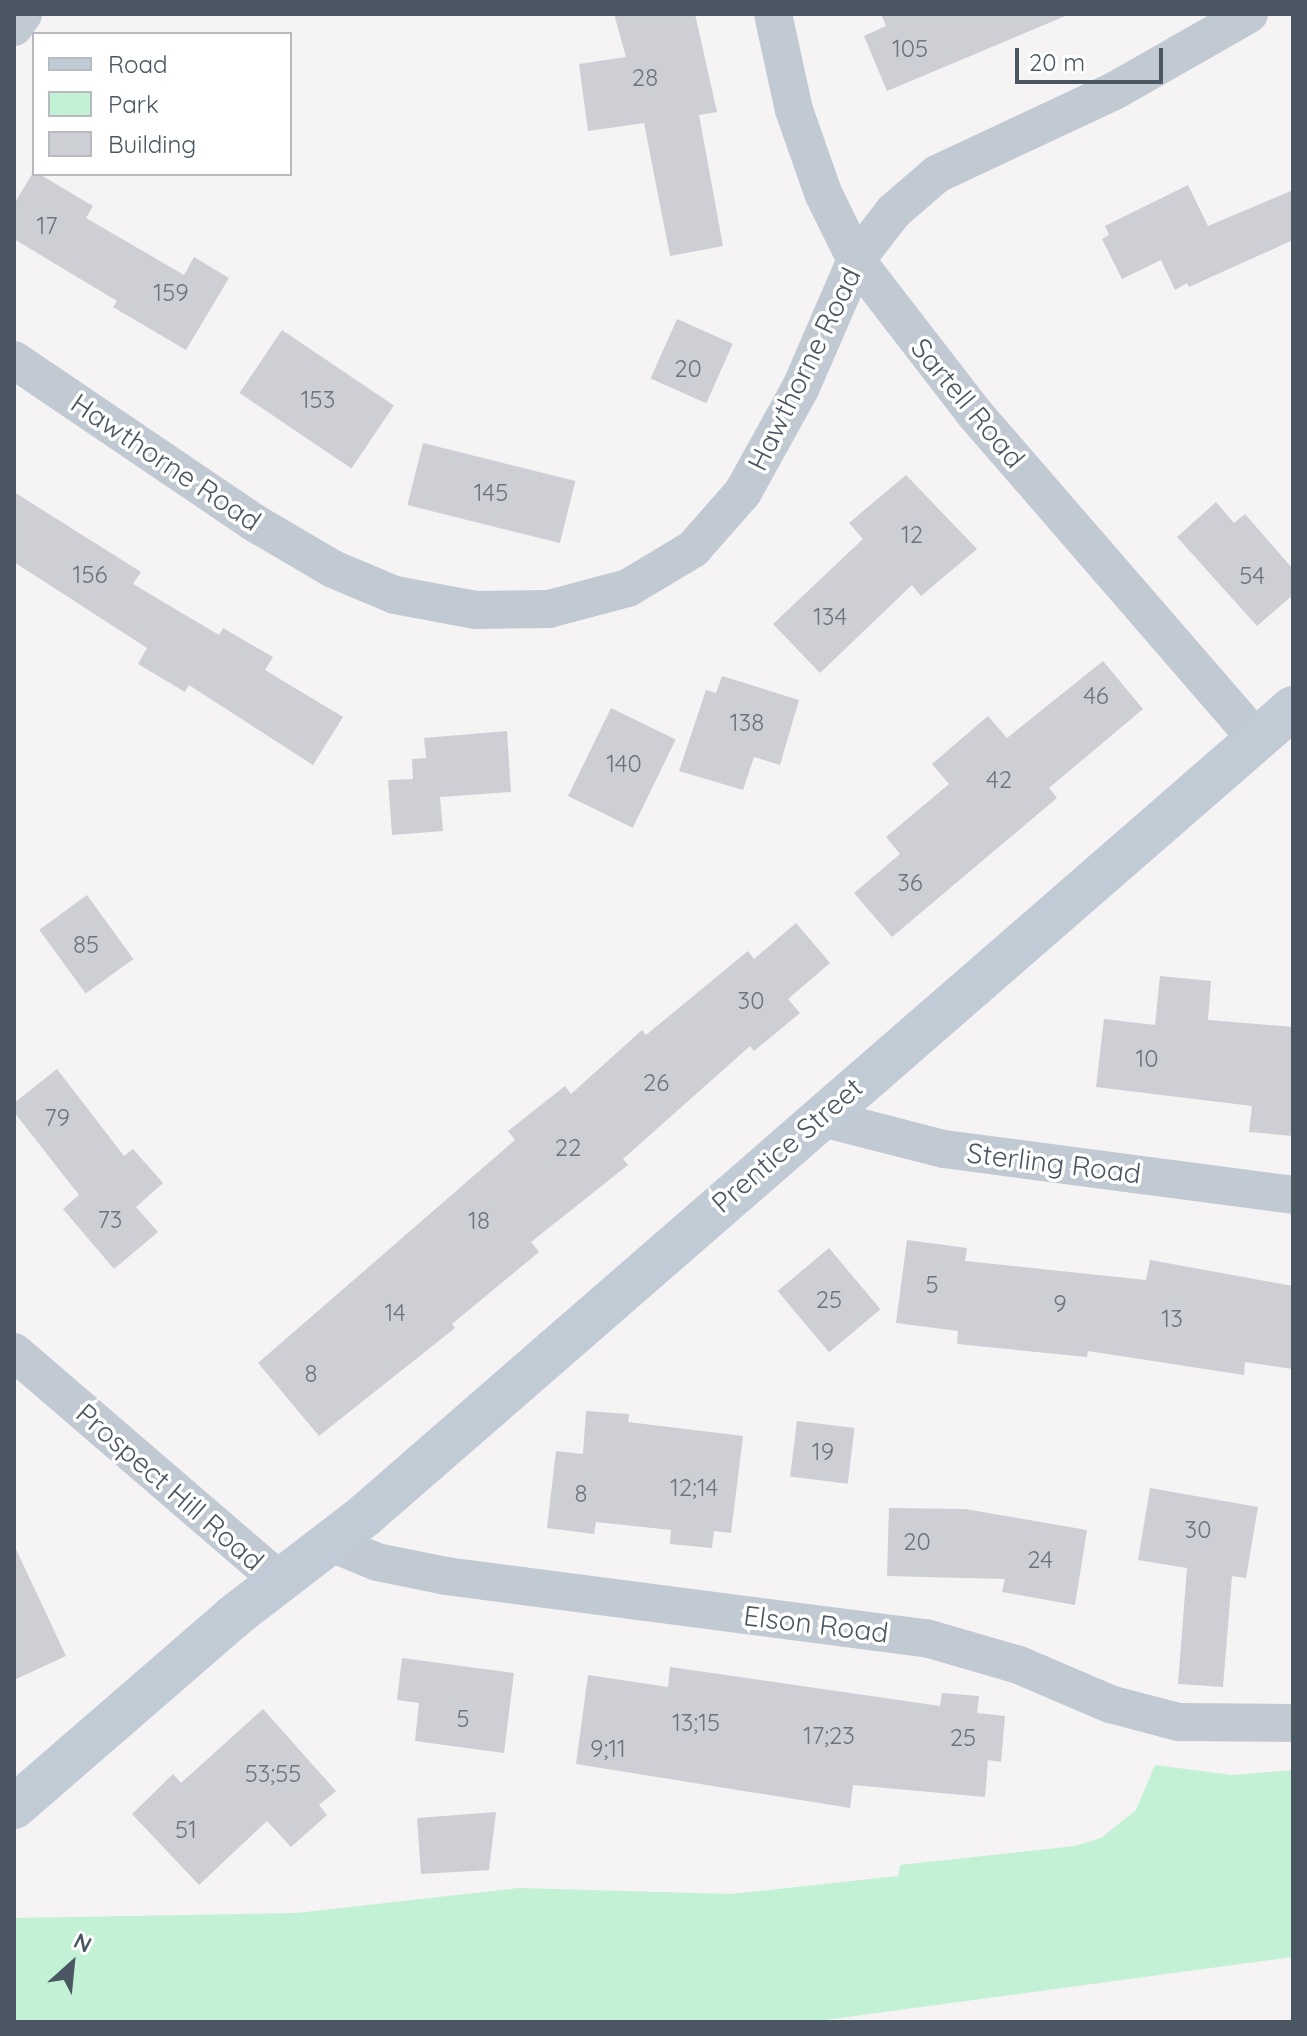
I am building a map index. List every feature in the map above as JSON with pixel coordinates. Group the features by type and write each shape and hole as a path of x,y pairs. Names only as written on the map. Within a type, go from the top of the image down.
{"street":[{"path":"14,27 23,14"},
{"name":"Sartell Road","path":"773,14 794,110 823,193 856,260 957,392 1257,739"},
{"name":"Hawthorne Road","path":"14,360 253,522 333,569 395,595 476,610 549,609 628,588 693,549 743,492 775,438 856,260 894,211 937,174 1116,90 1249,14"},
{"name":"Prentice Street","path":"281,1582 331,1543 1293,708"},
{"name":"Sterling Road","path":"819,1117 944,1149 1293,1195"},
{"name":"Prospect Hill Road","path":"14,1352 281,1582 14,1807"},
{"name":"Elson Road","path":"331,1543 377,1562 446,1576 926,1638 1019,1665 1110,1704 1178,1722 1293,1723"}],"green space":[{"path":"1155,1765 1232,1775 1293,1770 1293,1957 810,2022 14,2022 14,1918 297,1913 518,1888 731,1894 898,1876 900,1865 1075,1846 1101,1838 1136,1810"}],"building":[{"path":"614,14 695,14 717,112 699,115 723,246 670,256 644,123 588,131 579,64 626,57"},
{"path":"881,14 1070,14 887,91 864,36 886,26"},
{"path":"32,174 42,176 93,206 86,218 184,275 194,257 229,278 186,350 113,307 117,301 14,239 14,204"},
{"path":"1188,185 1208,226 1293,190 1293,240 1189,287 1187,283 1175,290 1161,260 1122,279 1102,239 1109,235 1105,226"},
{"path":"677,319 733,344 706,403 651,378"},
{"path":"282,330 394,405 351,468 240,393"},
{"path":"423,443 575,481 560,543 408,505"},
{"path":"906,475 977,549 921,596 912,585 820,673 773,624 863,539 849,523"},
{"path":"14,492 141,572 133,584 219,635 223,628 273,657 265,670 343,717 313,765 189,685 185,692 138,664 147,648 14,562"},
{"path":"1216,502 1234,523 1245,514 1293,569 1293,595 1257,626 1177,537"},
{"path":"1103,661 1143,709 1049,788 1057,798 892,937 854,893 900,854 886,837 949,784 932,764 988,716 1007,738"},
{"path":"722,676 799,700 780,765 754,757 743,790 679,771 706,690 716,693"},
{"path":"611,708 676,740 633,828 568,796"},
{"path":"507,731 511,792 440,797 443,831 392,835 388,780 413,779 412,759 426,758 424,738"},
{"path":"87,895 133,959 86,994 39,930"},
{"path":"796,923 830,963 788,999 800,1013 754,1051 750,1046 623,1159 628,1165 531,1242 539,1252 452,1324 455,1328 319,1436 258,1363 515,1140 508,1131 565,1086 571,1094 642,1030 646,1035 748,951 754,959"},
{"path":"1160,976 1211,981 1208,1020 1293,1027 1293,1136 1249,1132 1252,1106 1096,1087 1104,1019 1155,1025"},
{"path":"57,1069 124,1156 133,1149 163,1183 136,1207 158,1232 114,1269 63,1209 79,1195 14,1112 14,1103"},
{"path":"907,1240 967,1248 965,1261 1146,1280 1150,1260 1293,1286 1293,1369 1245,1362 1244,1375 1088,1351 1087,1357 957,1344 958,1331 896,1323"},
{"path":"829,1248 880,1309 829,1352 778,1291"},
{"path":"586,1411 629,1414 628,1422 743,1436 731,1533 714,1531 712,1548 670,1544 671,1530 596,1522 594,1534 547,1528 556,1451 583,1454"},
{"path":"797,1421 855,1428 848,1484 790,1477"},
{"path":"1150,1488 1258,1507 1246,1578 1232,1576 1223,1687 1178,1684 1187,1568 1138,1560"},
{"path":"889,1508 965,1509 1087,1530 1075,1605 1002,1592 1005,1579 887,1576"},
{"path":"14,1545 66,1656 14,1680"},
{"path":"402,1658 514,1673 504,1753 415,1741 419,1703 397,1700"},
{"path":"670,1667 940,1706 942,1693 979,1696 977,1713 1005,1716 1001,1762 988,1760 985,1797 853,1785 850,1808 576,1764 588,1675 668,1687"},
{"path":"263,1709 336,1791 319,1805 327,1815 291,1847 267,1821 199,1885 132,1814 173,1774 181,1783"},
{"path":"496,1812 489,1870 421,1874 417,1818"}]}
